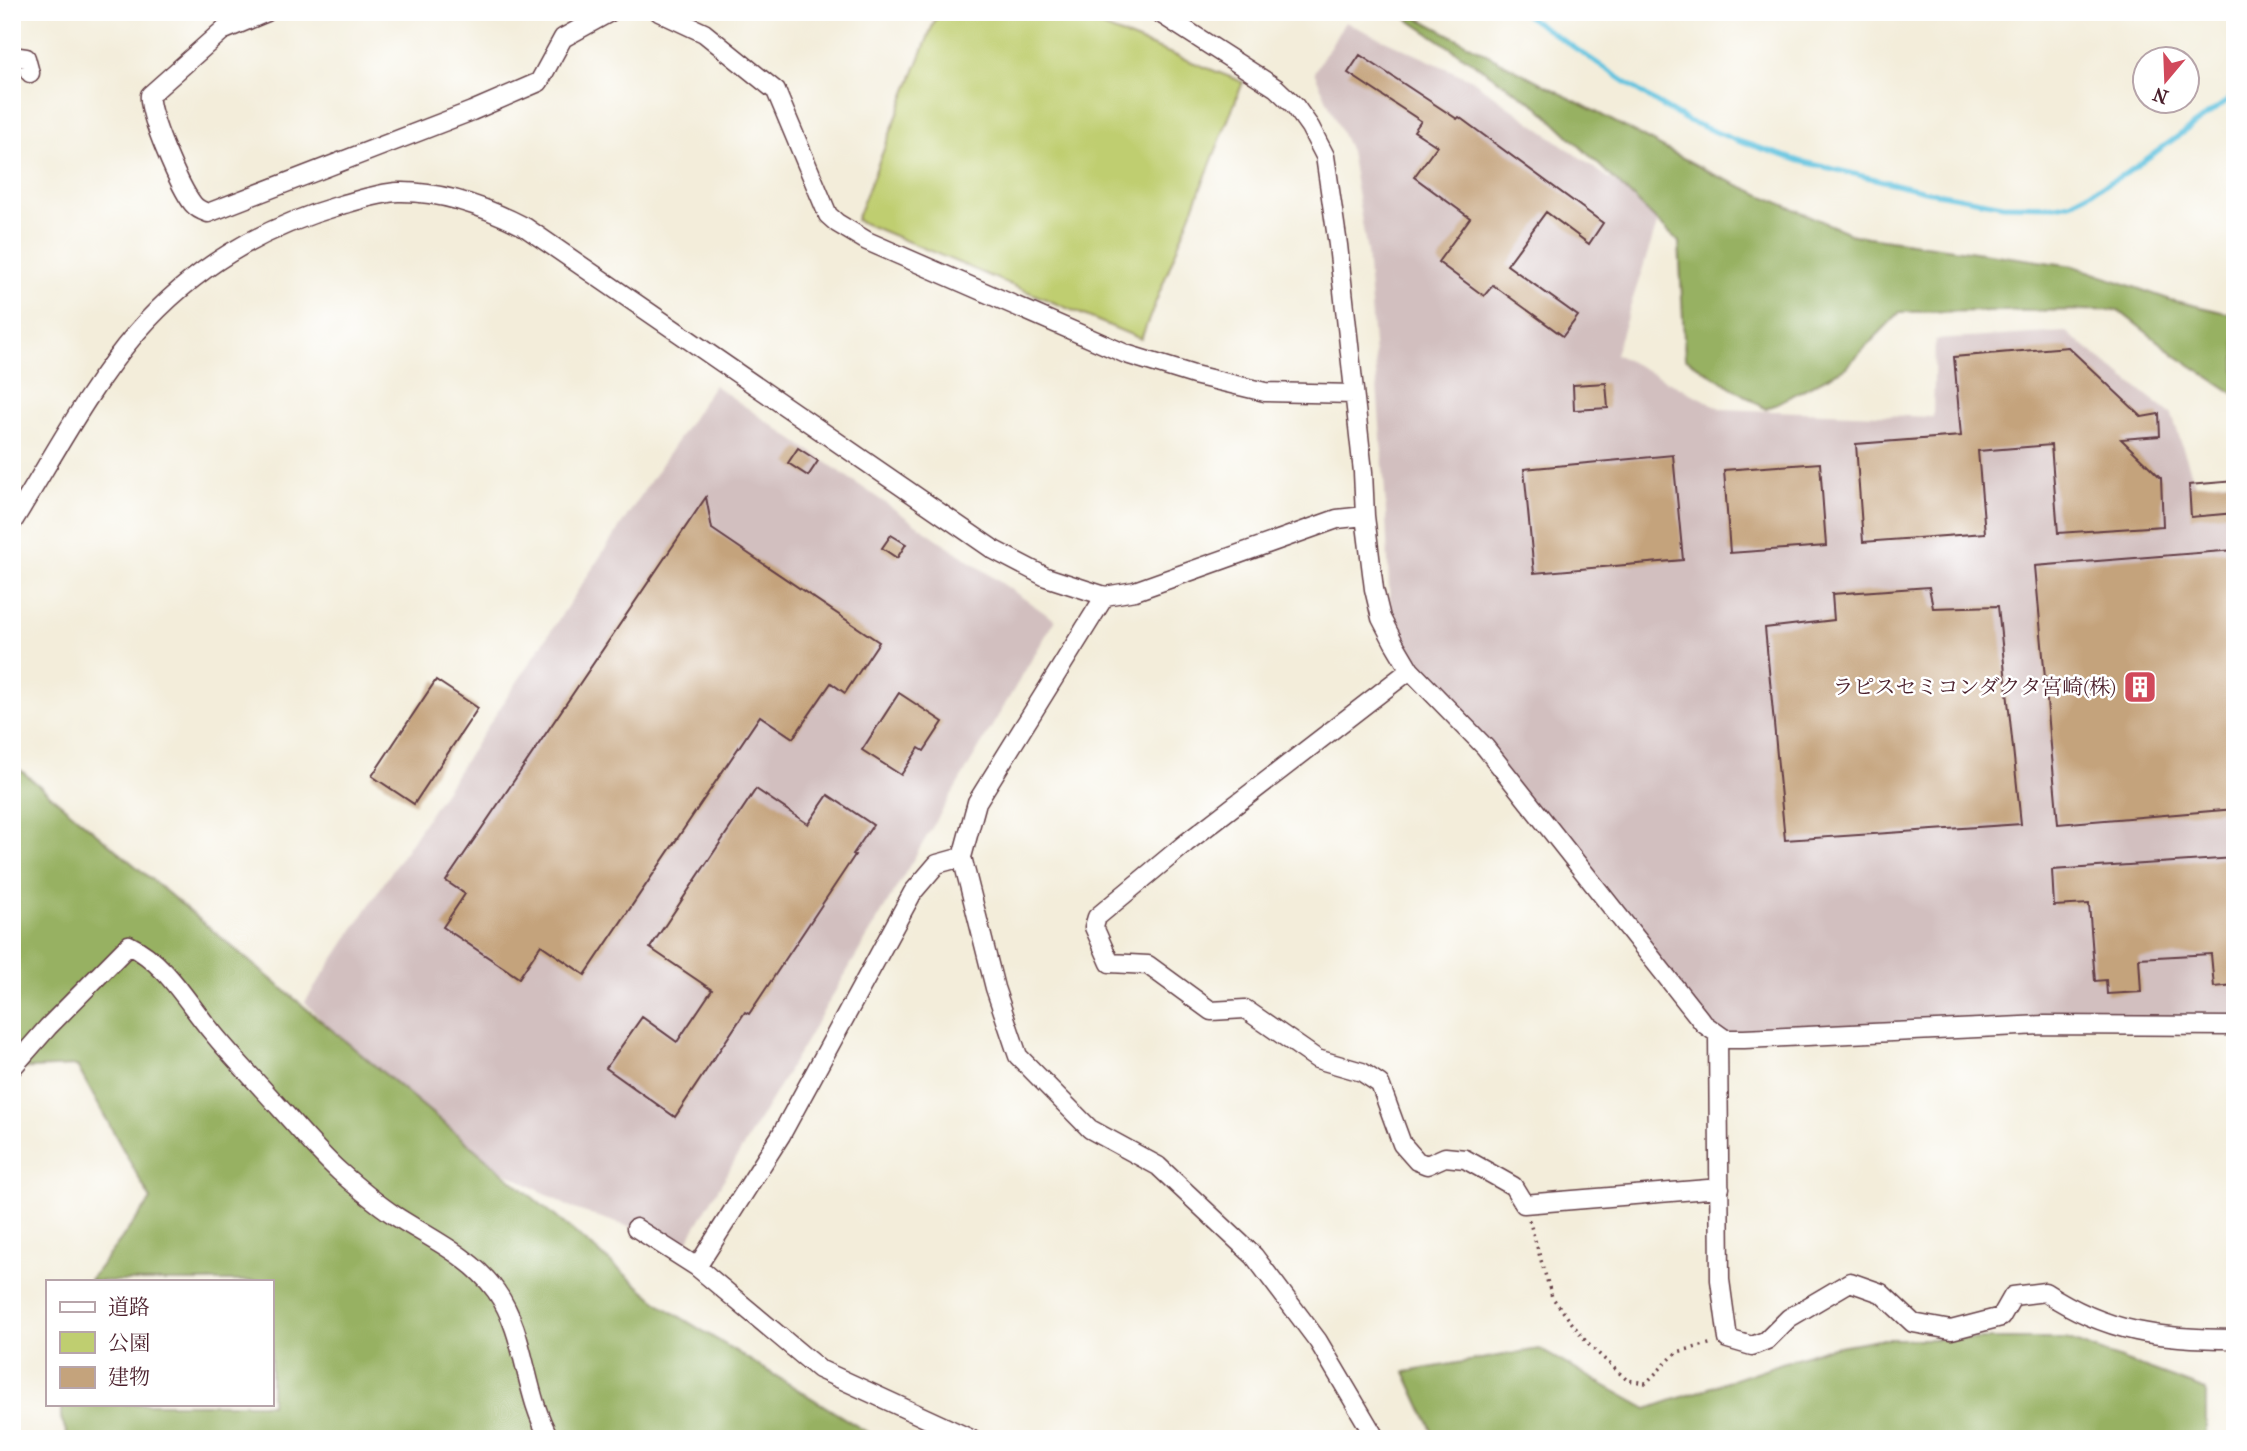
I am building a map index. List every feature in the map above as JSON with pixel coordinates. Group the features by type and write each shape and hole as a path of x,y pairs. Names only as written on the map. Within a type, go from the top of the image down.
{"street":[{"path":"267,12 222,31 150,94 150,113 189,198 194,205 208,213 459,116 539,82 563,38 610,12"},
{"path":"659,12 704,33 776,91 828,215 867,241 1126,354 1194,375 1265,392 1354,394"},
{"path":"1158,12 1276,88 1295,106 1325,156 1363,472 1365,516 1374,589 1381,618 1410,670 1485,747 1704,1024 1725,1039 2044,1025 2235,1026"},
{"path":"12,56 26,58 30,73"},
{"path":"12,523 78,417 136,334 166,301 238,246 321,211 396,192 417,193 463,202 496,212 525,227 994,550 1046,577 1105,596 1135,591 1337,519 1365,516"},
{"path":"1105,596 977,802 962,857 995,988 1018,1056 1090,1129 1158,1166 1254,1256 1318,1340 1370,1433 1376,1439"},
{"path":"1410,670 1186,844 1097,917 1094,927 1110,963 1148,965 1211,1011 1245,1009 1317,1059 1362,1072 1380,1084 1402,1144 1417,1161 1426,1165 1445,1157 1465,1160 1513,1186 1524,1204 1720,1188"},
{"path":"697,1267 781,1135 913,892 937,864 962,857"},
{"path":"12,1068 129,944 142,951 159,966 212,1032 334,1166 392,1214 451,1250 484,1277 496,1292 518,1337 528,1383 550,1439"},
{"path":"1718,1034 1720,1280 1728,1339 1752,1346 1767,1340 1789,1318 1850,1282 1881,1293 1913,1323 1951,1330 2001,1317 2013,1296 2045,1292 2073,1311 2128,1330 2177,1339 2235,1339"},
{"path":"636,1228 697,1267 819,1369 971,1439"}],"path":[{"path":"1524,1204 1552,1297 1588,1345 1627,1380 1646,1383 1677,1352 1728,1339"}],"shaded area":[{"path":"1345,22 1472,80 1660,215 1615,354 1722,409 1933,417 1935,340 2066,332 2172,415 2195,484 2235,480 2235,1019 1712,1035 1391,633 1385,492 1367,252 1350,151 1314,72"},
{"path":"714,385 1055,620 685,1245 571,1208 417,1124 305,1002"}],"green space":[{"path":"938,12 1065,12 1243,82 1141,339 856,220"},
{"path":"1397,12 1407,12 1715,175 1854,235 2074,266 2171,300 2235,315 2235,394 2178,357 2118,310 1900,312 1845,368 1766,409 1685,358 1679,242 1539,107"},
{"path":"12,763 664,1307 878,1439 69,1439 61,1418 61,1406 273,1406 273,1280 90,1280 151,1200 77,1066 12,1069"},
{"path":"1878,1339 2066,1339 2206,1390 2206,1439 1436,1439 1405,1372 1539,1349 1647,1409 1823,1349"}],"building":[{"path":"1360,55 1457,119 1459,117 1603,223 1589,244 1546,212 1507,265 1578,316 1563,336 1493,285 1484,296 1438,262 1470,218 1414,177 1437,146 1414,131 1421,121 1348,73"},
{"path":"2068,347 2142,417 2159,414 2160,436 2121,439 2161,478 2163,526 2058,533 2051,445 1978,451 1985,533 1863,542 1856,444 1961,436 1954,357"},
{"path":"1606,383 1608,408 1574,410 1573,385"},
{"path":"798,448 818,461 808,476 788,463"},
{"path":"1673,455 1683,560 1534,573 1524,469"},
{"path":"1820,463 1826,546 1730,553 1724,470"},
{"path":"2235,481 2235,513 2191,517 2189,485"},
{"path":"706,497 712,529 879,642 845,693 831,683 793,738 760,716 585,975 541,945 519,978 443,927 465,894 446,881"},
{"path":"891,535 906,544 897,558 882,548"},
{"name":"ラピスセミコンダクタ宮崎(株)","path":"2235,550 2235,809 2058,824 2035,566"},
{"path":"1929,587 1933,608 1998,606 2021,824 1785,840 1765,628 1834,620 1832,594"},
{"path":"436,680 478,708 414,804 372,776"},
{"path":"899,693 943,722 924,751 919,748 901,775 862,750"},
{"path":"756,789 808,824 828,795 873,825 749,1014 745,1012 675,1117 606,1068 642,1017 677,1042 712,990 650,948"},
{"path":"2235,858 2235,985 2214,987 2211,954 2139,958 2141,992 2107,994 2106,980 2095,981 2089,904 2054,906 2052,870"}],"waterway":[{"path":"1521,12 1657,103 1686,120 1738,141 1800,161 1925,191 2003,205 2056,206 2070,203 2127,173 2235,95"}],"place":[{"name":"ラピスセミコンダクタ宮崎(株)","path":"2140,687"}]}
